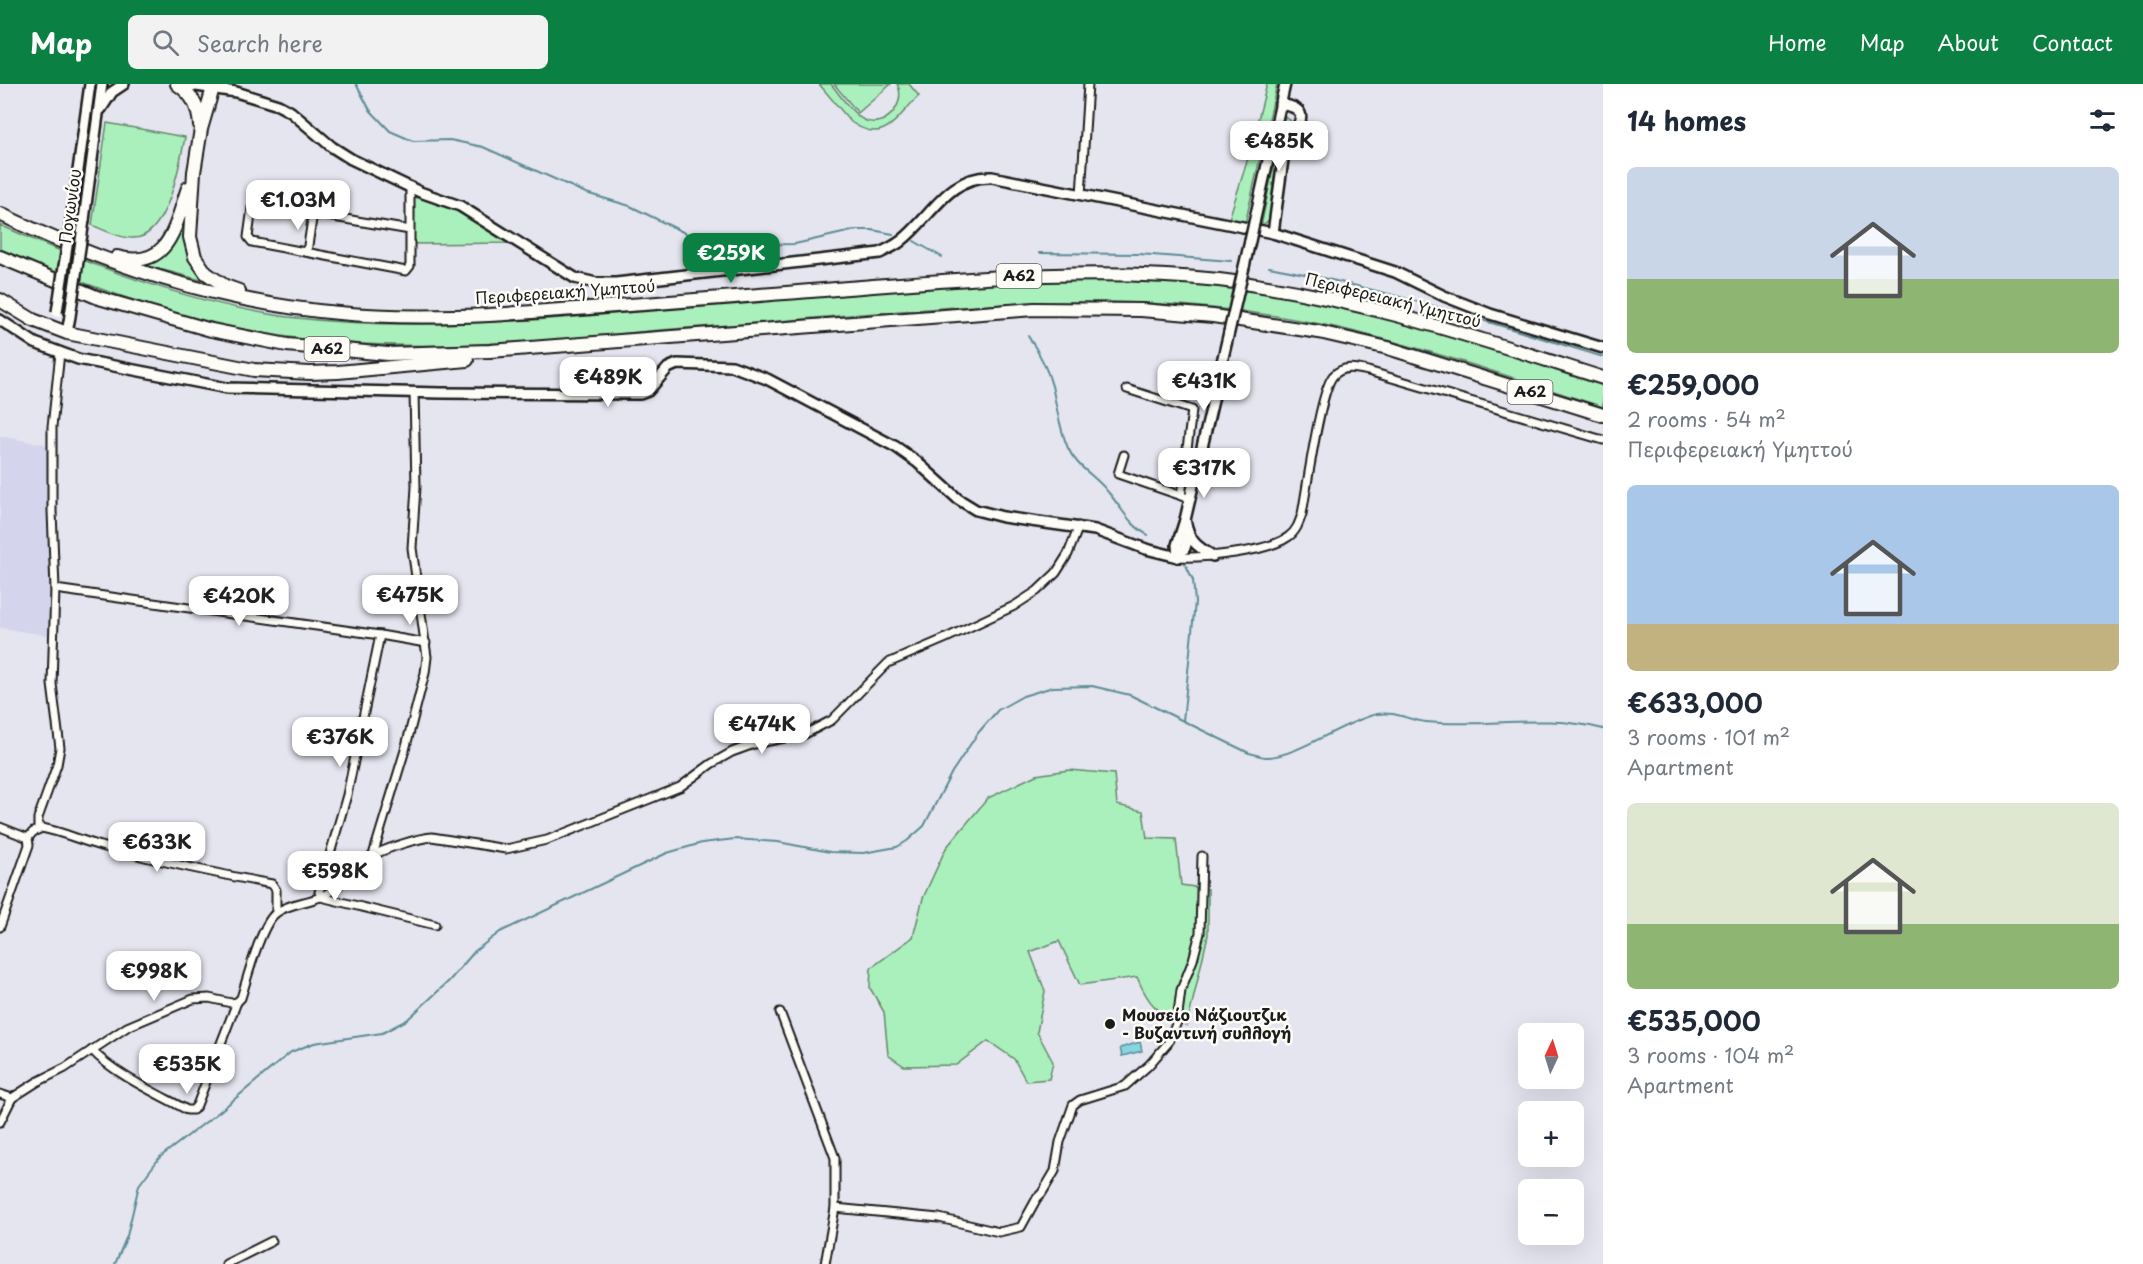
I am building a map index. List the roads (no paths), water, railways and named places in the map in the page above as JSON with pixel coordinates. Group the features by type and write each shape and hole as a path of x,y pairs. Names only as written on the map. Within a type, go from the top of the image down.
{"highway":[{"path":"177,84 194,100 200,123"},
{"path":"210,88 201,102 194,172 191,247 206,273 225,286 261,296 282,306"},
{"path":"78,248 131,260 148,257 164,248 173,235 194,172"},
{"name":"Περιφερειακή Υμηττού","path":"0,214 78,248 160,277 282,306 380,316 489,315 1041,275 1161,276 1219,280 1282,289 1356,304 1467,335 1603,378"},
{"name":"Α62","path":"0,257 63,284 136,310 211,330 287,345 354,352 422,354 560,346 999,311 1070,308 1165,311 1248,320 1354,340 1423,358 1603,415"},
{"path":"0,300 33,320 67,333 226,366 282,372 338,372 424,365 510,356 560,346"}],"street":[{"name":"Πογωνίου","path":"55,329 90,84"},
{"name":"Πογωνίου","path":"67,333 102,84"},
{"path":"98,116 108,98 124,84"},
{"path":"183,84 257,98 281,106 343,154 378,173 460,206 575,278 601,283 880,253 902,241 939,201 955,188 973,178 981,177 1273,233 1395,272 1444,296 1490,314 1603,348"},
{"path":"1082,195 1088,84"},
{"path":"1185,497 1229,332 1285,84"},
{"path":"1273,233 1284,152 1302,116 1301,112 1293,106 1280,104"},
{"path":"410,186 410,230 410,266 406,271 252,242 248,235 252,208 257,204 410,230"},
{"path":"307,252 313,213"},
{"path":"0,320 35,343 78,359 227,388 640,394 648,391 668,368 677,364 732,366 767,379 896,447 917,462 958,499 976,510 1003,517 1079,526 1154,552 1178,557 1213,556 1281,542 1290,537 1302,514 1325,395 1333,376 1344,369 1358,368 1603,440"},
{"path":"38,829 38,818 57,765 60,747 52,684 55,589 52,427 60,353"},
{"path":"1127,389 1192,410 1184,534 1177,545 1178,557"},
{"path":"373,855 405,750 425,673 426,643 412,548 416,487 414,392"},
{"path":"1124,455 1118,474 1185,497"},
{"path":"92,1050 116,1070 188,1110 193,1110 197,1105 237,1002 241,998 268,922 276,912 321,897 337,887 373,855 422,838 432,837 506,849 547,840 680,787 732,752 754,744 805,734 832,720 888,663 1014,606 1037,591 1056,573 1068,554 1079,526"},
{"path":"1184,534 1200,549 1213,556"},
{"path":"1154,552 1165,548 1184,534"},
{"path":"55,589 426,643"},
{"path":"321,897 319,892 354,763 380,635"},
{"path":"0,827 28,838"},
{"path":"28,838 38,829 48,829 87,843 153,860 272,884 276,890 276,912"},
{"path":"0,927 29,845 28,838"},
{"path":"835,1208 939,1218 999,1232 1021,1227 1055,1171 1060,1142 1073,1105 1080,1100 1125,1086 1149,1065 1168,1043 1177,1022 1182,990 1200,933 1202,856"},
{"path":"321,897 435,926"},
{"path":"0,1122 12,1098 127,1027 193,999 237,1002"},
{"path":"780,1012 835,1158 835,1208 825,1264"},
{"path":"0,1094 12,1098"},
{"path":"226,1264 272,1241"}],"water":[{"path":"1140,1042 1142,1051 1122,1056 1120,1048"}],"waterway":[{"path":"356,84 370,110 390,131 413,141 450,140 483,147 586,193 630,206 693,237 711,243 795,244 856,230 893,234"},
{"path":"914,241 942,257"},
{"path":"1039,253 1139,254 1231,261"},
{"path":"1269,267 1395,296 1603,357"},
{"path":"1028,336 1048,372 1062,433 1072,455 1103,486 1131,521 1148,535"},
{"path":"1183,721 1195,602 1193,580 1185,563"},
{"path":"115,1264 127,1236 139,1185 160,1157 291,1052 314,1043 382,1033 407,1020 449,981 475,951 500,932 667,853 702,843 735,839 778,842 830,852 863,853 897,847 924,826 952,772 978,733 998,710 1023,696 1053,687 1092,686 1130,695 1249,753 1262,757 1291,752 1364,718 1384,713 1426,722 1536,721 1581,724 1603,729"}],"place":[{"name":"Μουσείο Νάζιουτζικ - Βυζαντινή συλλογή","path":"1110,1024"}]}
